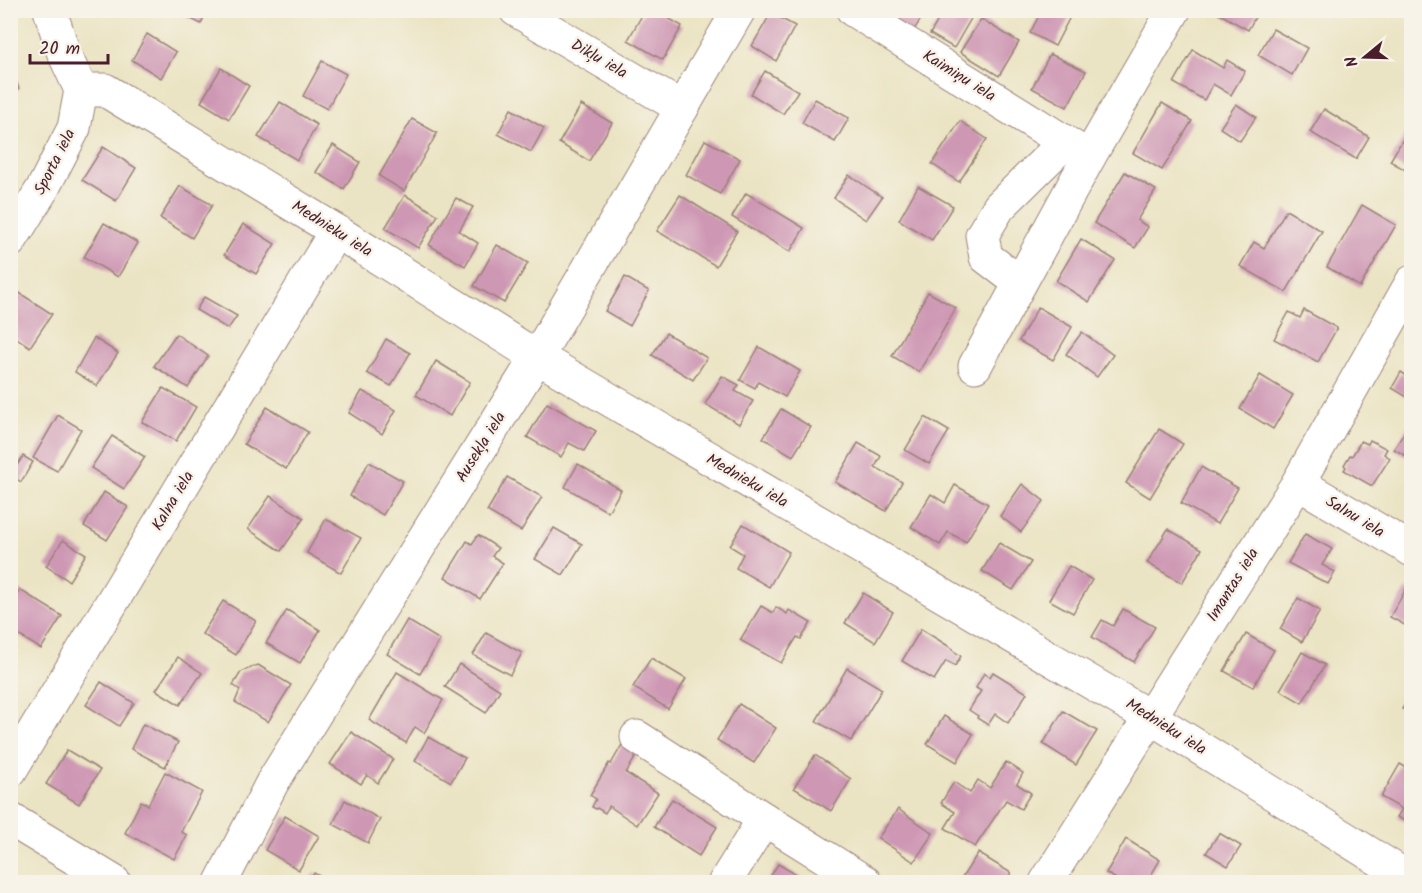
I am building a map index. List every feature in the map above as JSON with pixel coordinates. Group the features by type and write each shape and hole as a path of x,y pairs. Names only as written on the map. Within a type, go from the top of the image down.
{"street":[{"path":"50,10 63,51 81,90"},
{"name":"Dikļu iela","path":"516,10 682,108"},
{"name":"Ausekļa iela","path":"221,882 272,783 537,357 739,10"},
{"name":"Kaimiņu iela","path":"853,10 1077,149"},
{"path":"975,366 1020,283 1077,149 1174,10"},
{"name":"Mednieku iela","path":"81,90 105,90 537,357 1150,717 1394,877"},
{"name":"Sporta iela","path":"10,241 43,188 74,128 81,90"},
{"path":"1020,283 986,257 982,235 999,207 1077,149"},
{"name":"Kalna iela","path":"10,771 336,231"},
{"name":"Imantas iela","path":"1046,882 1298,483 1412,282"},
{"name":"Salnu iela","path":"1298,483 1412,550"},
{"path":"637,737 865,882"},
{"path":"10,819 114,882"},
{"path":"724,882 764,819"}],"building":[{"path":"174,10 207,10 201,24"},
{"path":"645,10 654,10 682,26 663,60 628,40"},
{"path":"879,10 921,10 925,13 910,36"},
{"path":"944,10 966,10 973,15 954,48 930,34"},
{"path":"1042,10 1073,11 1055,46 1030,33"},
{"path":"1213,10 1259,10 1248,30"},
{"path":"771,13 795,26 776,61 752,46"},
{"path":"981,19 1019,42 999,76 960,52"},
{"path":"1273,29 1307,48 1292,75 1258,55"},
{"path":"147,34 176,52 161,78 132,60"},
{"path":"1193,50 1223,68 1227,60 1245,71 1231,95 1213,84 1204,100 1174,83"},
{"path":"1050,54 1086,71 1067,107 1032,88"},
{"path":"322,61 346,74 327,109 303,96"},
{"path":"10,63 19,89 10,91"},
{"path":"221,68 249,86 229,119 201,102"},
{"path":"765,71 798,91 783,114 751,94"},
{"path":"815,99 849,118 835,142 802,123"},
{"path":"280,102 317,125 297,160 258,137"},
{"path":"1162,103 1192,121 1162,170 1133,153"},
{"path":"1236,104 1256,117 1240,141 1220,128"},
{"path":"581,105 612,123 589,161 559,143"},
{"path":"511,109 544,128 531,152 498,134"},
{"path":"1324,109 1369,137 1356,159 1310,132"},
{"path":"412,119 437,133 404,191 379,176"},
{"path":"960,121 987,139 959,182 932,164"},
{"path":"1410,127 1412,128 1412,174 1390,161"},
{"path":"705,140 740,159 720,194 686,175"},
{"path":"333,145 360,162 344,189 316,172"},
{"path":"103,147 136,168 116,201 82,180"},
{"path":"1125,172 1156,190 1137,220 1148,227 1135,248 1094,223"},
{"path":"849,175 882,197 866,220 834,198"},
{"path":"180,186 212,205 192,238 160,218"},
{"path":"918,186 953,206 932,240 899,220"},
{"path":"746,193 804,228 790,252 732,217"},
{"path":"405,195 438,215 418,248 385,228"},
{"path":"680,195 737,231 716,266 657,231"},
{"path":"456,198 473,207 459,231 478,243 465,266 429,245"},
{"path":"1362,205 1396,225 1360,287 1327,267"},
{"path":"1286,210 1322,231 1286,292 1240,266 1254,242 1264,248"},
{"path":"104,223 138,243 118,277 84,257"},
{"path":"243,224 275,244 256,274 224,255"},
{"path":"1081,239 1115,260 1089,302 1056,281"},
{"path":"497,245 528,263 504,303 474,286"},
{"path":"625,277 649,291 630,326 605,311"},
{"path":"18,292 52,314 30,347 10,334 10,304"},
{"path":"928,292 956,308 919,372 892,356"},
{"path":"204,297 237,316 228,329 196,310"},
{"path":"1038,307 1072,327 1053,360 1019,341"},
{"path":"1304,310 1337,328 1318,362 1274,339 1289,312 1300,318"},
{"path":"1082,332 1113,355 1097,377 1066,354"},
{"path":"666,333 707,358 693,380 652,355"},
{"path":"176,334 208,356 188,388 154,366"},
{"path":"94,338 118,353 97,386 75,372"},
{"path":"386,339 410,353 391,386 367,373"},
{"path":"759,347 800,371 785,397 758,382 755,388 740,380"},
{"path":"436,361 470,382 450,416 416,395"},
{"path":"1401,372 1412,379 1412,400 1392,388"},
{"path":"1260,375 1293,395 1273,429 1240,409"},
{"path":"722,376 739,385 735,391 753,401 739,424 705,404"},
{"path":"163,388 196,407 176,441 142,422"},
{"path":"362,391 396,410 382,434 349,413"},
{"path":"547,403 596,431 584,451 569,443 561,457 527,437"},
{"path":"267,407 308,432 286,469 244,444"},
{"path":"781,409 811,427 793,456 763,438"},
{"path":"58,415 81,429 57,471 33,458"},
{"path":"925,417 949,431 929,464 905,450"},
{"path":"1412,420 1412,458 1411,459 1394,449"},
{"path":"1159,429 1183,444 1150,498 1126,483"},
{"path":"112,436 145,457 124,489 91,468"},
{"path":"1370,440 1387,449 1384,454 1390,458 1372,486 1344,470 1346,467 1344,465 1361,441 1368,444"},
{"path":"858,443 881,456 875,467 902,482 886,511 835,482"},
{"path":"23,456 33,462 21,482 11,475"},
{"path":"369,462 403,481 383,515 350,496"},
{"path":"578,464 621,490 608,512 565,487"},
{"path":"1201,467 1238,488 1217,524 1181,503"},
{"path":"507,477 542,497 521,531 487,511"},
{"path":"1022,484 1044,501 1021,532 1000,516"},
{"path":"955,485 988,504 966,542 948,532 940,545 911,527 931,494 945,503"},
{"path":"104,492 128,507 107,540 84,526"},
{"path":"270,496 304,518 281,551 248,529"},
{"path":"326,519 361,538 341,573 307,553"},
{"path":"743,524 789,552 769,587 736,568 743,554 730,546"},
{"path":"554,528 582,544 563,575 535,559"},
{"path":"1168,529 1202,549 1182,583 1147,563"},
{"path":"1305,534 1332,549 1322,565 1335,572 1328,584 1288,563"},
{"path":"478,535 498,548 492,556 503,563 480,599 445,577 467,541 472,544"},
{"path":"63,540 86,554 69,581 46,566"},
{"path":"999,543 1031,562 1013,590 982,571"},
{"path":"1069,566 1092,580 1073,613 1049,600"},
{"path":"1406,589 1412,592 1412,629 1390,617"},
{"path":"20,590 62,616 41,649 10,630 10,605"},
{"path":"863,593 893,612 875,642 845,623"},
{"path":"1298,598 1320,611 1302,642 1280,629"},
{"path":"223,601 256,621 236,655 202,634"},
{"path":"761,606 773,613 776,607 787,614 789,610 811,623 801,639 797,637 781,663 740,640"},
{"path":"1123,609 1155,627 1134,662 1092,637 1102,620 1113,626"},
{"path":"287,610 320,630 300,663 266,643"},
{"path":"407,620 440,640 420,674 387,654"},
{"path":"921,629 961,656 955,666 946,661 934,680 902,661"},
{"path":"486,633 522,653 510,675 473,655"},
{"path":"1246,634 1274,650 1253,687 1224,671"},
{"path":"1302,652 1325,665 1302,703 1280,690"},
{"path":"178,657 202,673 180,705 156,690"},
{"path":"651,658 686,679 668,709 633,687"},
{"path":"459,664 500,690 486,713 445,687"},
{"path":"258,665 291,685 268,722 235,702 240,690 233,685 241,672"},
{"path":"847,668 882,689 851,741 816,721"},
{"path":"397,672 443,700 424,733 415,727 406,743 369,720"},
{"path":"993,672 1027,693 1008,723 995,714 988,725 969,710 981,691 976,688 984,673 990,677"},
{"path":"101,682 134,703 119,726 86,705"},
{"path":"1412,692 1412,714 1402,709"},
{"path":"739,704 776,728 754,763 717,740"},
{"path":"1063,711 1097,731 1076,765 1043,744"},
{"path":"944,716 973,734 957,762 927,744"},
{"path":"143,724 178,742 165,767 131,749"},
{"path":"351,732 393,759 378,783 367,775 361,784 330,764"},
{"path":"428,737 465,758 451,782 415,761"},
{"path":"623,743 638,753 626,773 658,793 637,825 609,806 605,813 592,807 596,799 590,795"},
{"path":"67,750 100,770 79,804 46,784"},
{"path":"815,755 851,779 831,811 794,788"},
{"path":"1006,762 1023,773 1017,784 1031,793 1021,809 1006,800 975,847 945,828 955,812 941,803 954,782 970,793 978,780 990,788"},
{"path":"1400,764 1412,771 1412,825 1397,817 1402,809 1381,797"},
{"path":"165,772 202,792 181,832 187,835 174,859 125,833 141,801 148,805"},
{"path":"672,799 717,827 699,856 654,827"},
{"path":"345,800 380,819 368,843 333,824"},
{"path":"898,809 933,833 914,862 878,838"},
{"path":"285,816 319,836 299,870 265,850"},
{"path":"1219,833 1241,846 1228,866 1206,853"},
{"path":"1126,839 1160,860 1147,882 1121,882 1106,873"},
{"path":"978,853 1011,873 1005,882 959,882"},
{"path":"778,864 809,882 767,882"},
{"path":"314,873 330,882 309,882"}]}
